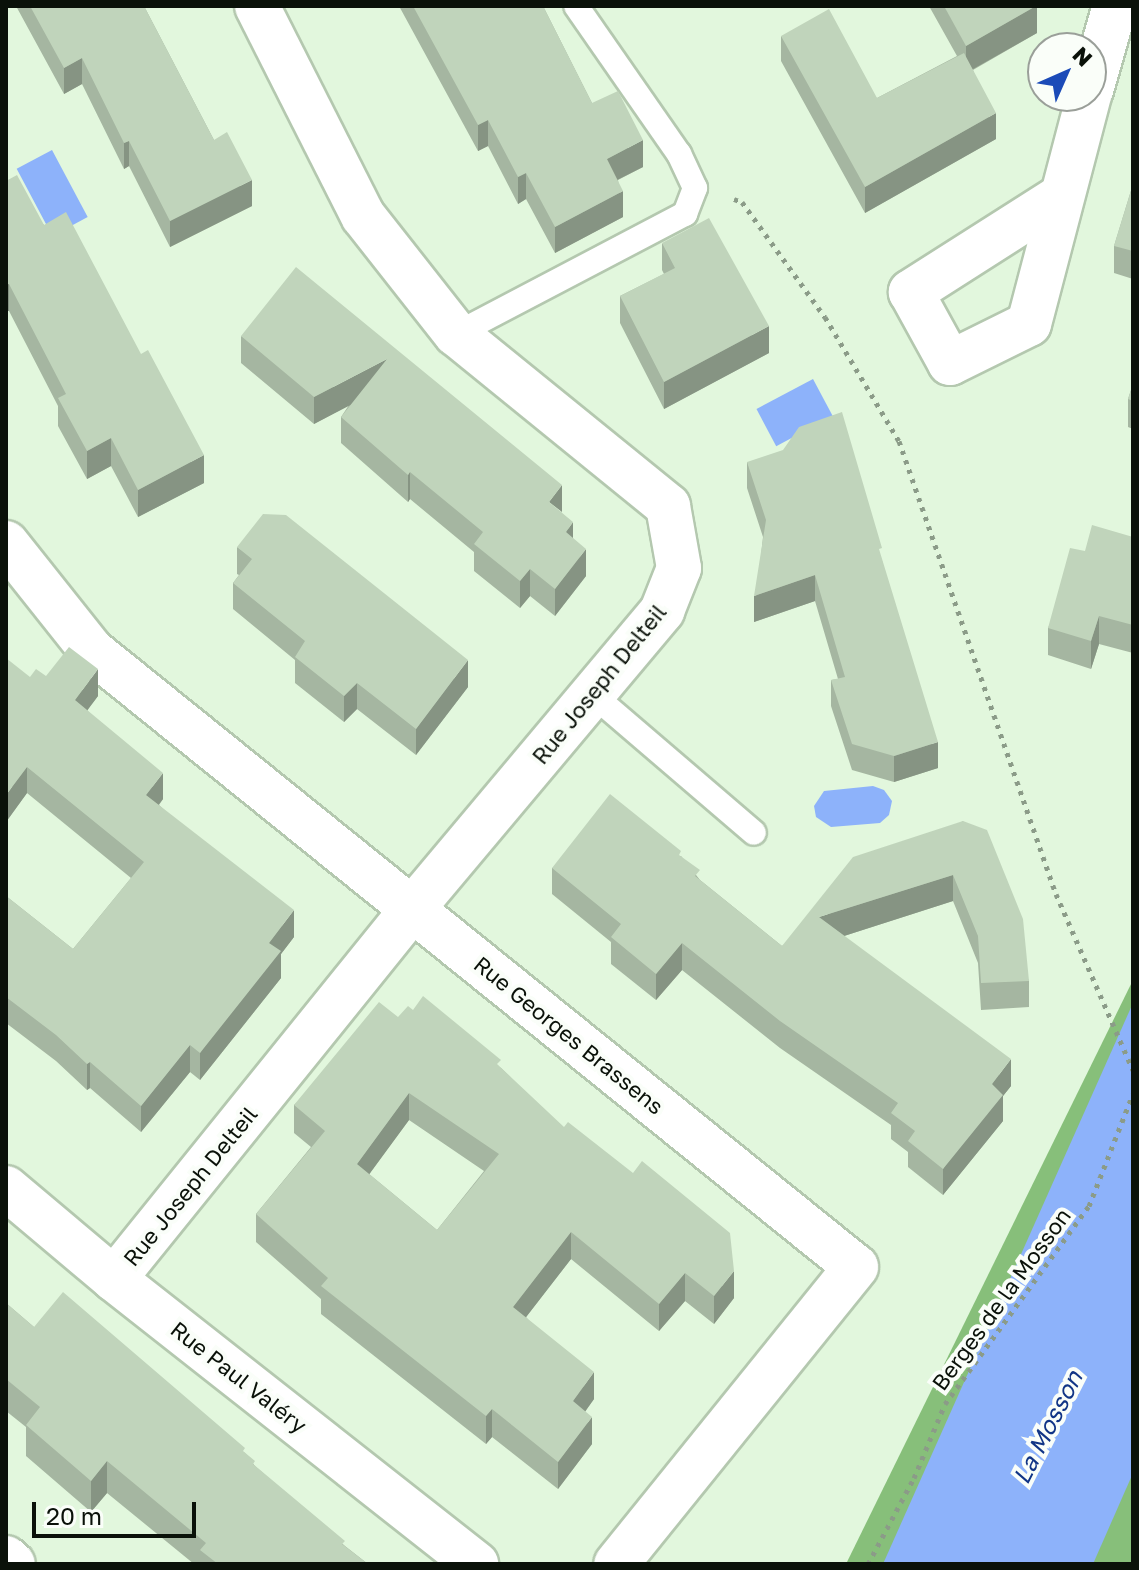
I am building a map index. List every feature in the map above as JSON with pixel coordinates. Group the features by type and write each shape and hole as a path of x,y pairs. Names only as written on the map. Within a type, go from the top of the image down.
{"street":[{"name":"Rue Joseph Delteil","path":"114,1279 413,908 662,611 679,568 668,506 456,334 363,216 257,6"},
{"path":"1107,34 1115,6"},
{"path":"1060,197 1084,112"},
{"name":"Rue Georges Brassens","path":"6,543 92,651 856,1267 616,1564"},
{"name":"Rue Paul Valéry","path":"6,1188 114,1279 476,1564"},
{"path":"6,1558 13,1564"}],"lane":[{"path":"456,334 685,214 695,188 679,154 576,6"},
{"path":"592,694 754,833"}],"path":[{"path":"695,188 742,202 825,317 899,441 1056,894 1133,1070"},
{"name":"Berges de la Mosson","path":"868,1564 914,1478 945,1404 1089,1206 1133,1094"}],"green space":[{"path":"1133,980 1133,1564 846,1564"}],"water":[{"path":"52,150 88,217 52,236 17,169"},
{"path":"813,379 833,416 776,446 756,409"},
{"path":"873,786 884,790 892,801 889,815 880,823 831,827 816,817 814,806 824,791"},
{"name":"La Mosson","path":"1133,1003 1133,1473 1093,1564 883,1564"}],"building":[{"path":"30,6 144,6 214,140 227,132 252,180 170,221 129,141 124,143 82,58 64,68"},
{"path":"413,6 543,6 592,103 618,91 643,140 607,159 623,191 555,227 526,173 518,177 488,120 478,125"},
{"path":"944,6 1036,6 966,46"},
{"path":"829,9 877,98 964,53 996,113 865,187 781,36"},
{"path":"17,175 44,225 66,212 141,354 148,350 204,455 138,490 111,438 87,451 58,398 66,394 9,284 6,285 6,181"},
{"path":"1133,184 1133,251 1114,246"},
{"path":"709,218 769,326 664,382 620,296 675,268 662,243"},
{"path":"296,267 562,485 549,502 573,522 566,532 586,549 555,589 530,569 520,581 474,544 483,532 410,472 408,475 341,417 387,359 314,397 241,336"},
{"path":"1133,384 1133,401 1128,399"},
{"path":"842,412 882,548 879,549 938,742 894,756 852,744 831,680 845,677 815,575 754,596 766,520 747,462 783,450 799,427"},
{"path":"263,514 286,515 468,660 416,729 357,683 344,696 295,657 305,641 233,583 252,559 237,547"},
{"path":"1092,525 1133,537 1133,625 1099,616 1091,641 1048,628 1070,548 1085,551"},
{"path":"69,647 98,669 75,700 163,773 146,795 294,910 269,943 281,951 200,1053 190,1045 141,1106 6,997 6,896 73,949 144,862 27,767 6,795 6,658 30,677 36,669 46,676"},
{"path":"610,794 681,851 679,855 700,870 695,876 782,946 853,857 963,821 987,830 1023,919 1029,981 981,983 978,936 953,875 819,917 1011,1059 992,1084 1003,1095 943,1169 908,1141 915,1131 891,1113 898,1103 780,1021 682,943 656,974 611,937 621,924 552,868"},
{"path":"423,996 501,1060 497,1064 564,1127 568,1122 633,1173 642,1161 730,1233 734,1271 714,1296 685,1273 659,1304 571,1232 513,1307 594,1372 573,1401 592,1417 558,1462 492,1409 486,1416 321,1286 328,1278 256,1214 325,1131 294,1105 379,1002 398,1017 408,1006 413,1010","holes":["409,1093 499,1154 437,1230 357,1164"]},
{"path":"63,1292 245,1448 243,1451 255,1461 253,1464 368,1564 218,1564 200,1550 206,1543 107,1461 91,1481 26,1425 40,1407 6,1379 6,1303 34,1327"}]}
